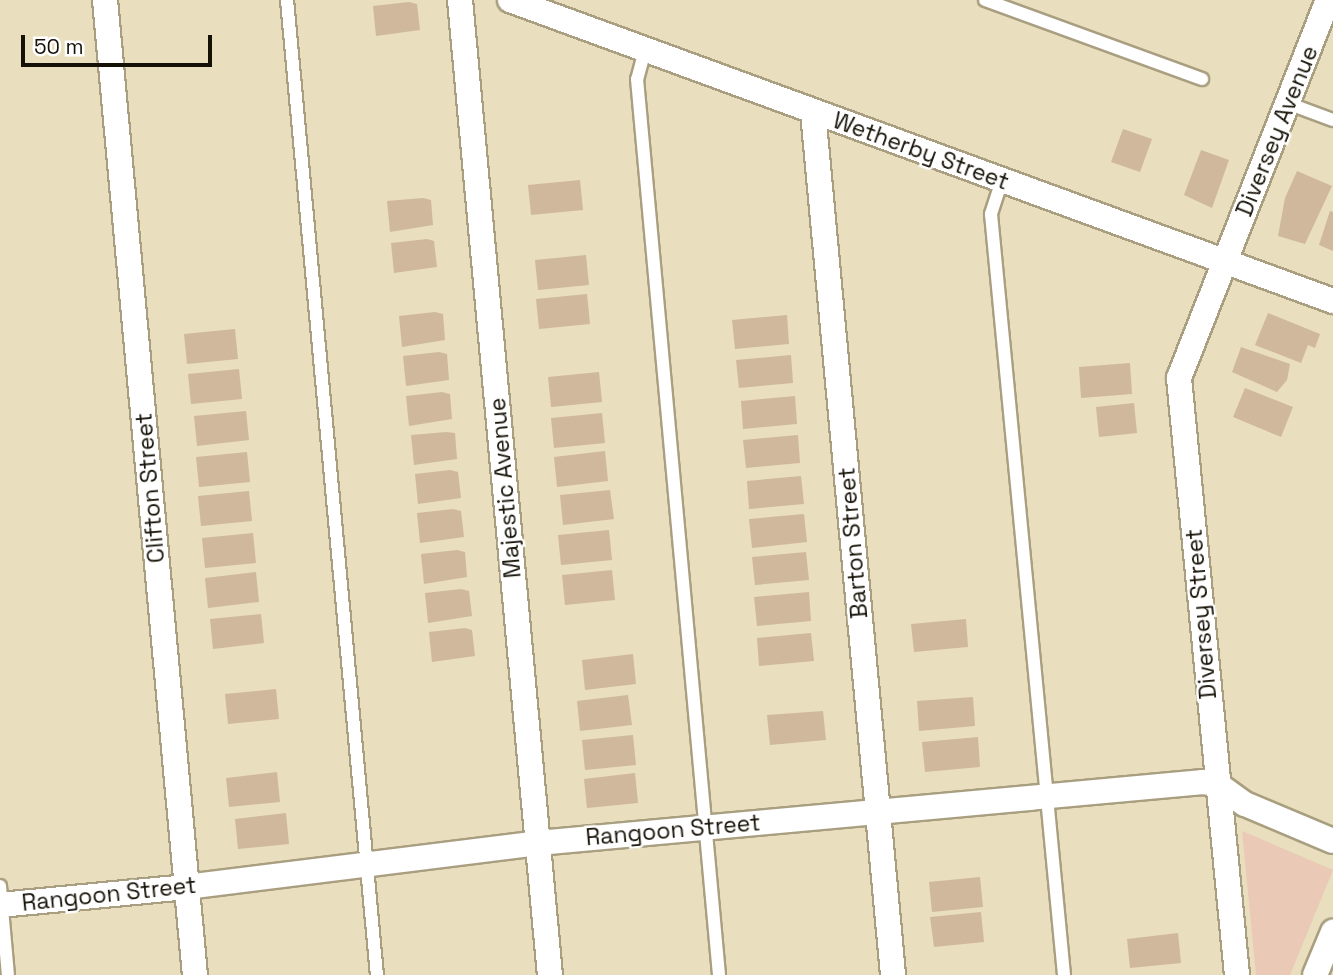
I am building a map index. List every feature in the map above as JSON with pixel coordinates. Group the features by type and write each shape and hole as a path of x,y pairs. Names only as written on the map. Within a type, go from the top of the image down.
{"street":[{"name":"Clifton Street","path":"105,0 195,975"},
{"name":"Majestic Avenue","path":"460,0 550,975"},
{"name":"Wetherby Street","path":"510,0 1333,301"},
{"name":"Diversey Avenue","path":"1225,262 1328,0"},
{"name":"Barton Street","path":"813,111 893,975"},
{"name":"Diversey Street","path":"1225,262 1179,378 1237,975"},
{"name":"Rangoon Street","path":"1,898 186,887 538,843 878,811 1217,784"},
{"path":"1217,784 1245,804 1333,841"},
{"path":"1315,975 1333,932"}],"lane":[{"path":"287,0 377,975"},
{"path":"985,0 1202,79"},
{"path":"645,50 637,79 719,975"},
{"path":"1287,103 1333,120"},
{"path":"1002,180 991,214 1063,975"},
{"path":"1,898 8,975"}],"shaded area":[{"path":"1242,831 1333,870 1290,975 1256,975"}],"building":[{"path":"409,2 417,4 420,30 376,36 373,6"},
{"path":"1123,129 1152,139 1140,172 1111,162"},
{"path":"1201,150 1229,160 1212,208 1184,195"},
{"path":"1297,171 1332,186 1305,244 1278,236 1285,198"},
{"path":"580,180 583,210 531,215 528,185"},
{"path":"423,198 431,200 433,225 390,232 387,201"},
{"path":"1330,211 1333,212 1333,251 1319,245"},
{"path":"427,239 434,241 437,267 394,273 391,243"},
{"path":"586,255 589,285 538,290 535,260"},
{"path":"587,294 590,324 539,329 536,299"},
{"path":"435,312 443,314 445,340 402,347 399,316"},
{"path":"1268,313 1320,334 1315,348 1308,345 1301,363 1255,345"},
{"path":"787,315 789,344 735,349 732,320"},
{"path":"235,329 238,359 187,364 184,334"},
{"path":"1241,347 1290,364 1287,380 1277,392 1232,372"},
{"path":"439,352 447,354 449,380 406,386 403,356"},
{"path":"791,355 793,383 739,388 736,360"},
{"path":"1130,363 1132,394 1081,398 1079,367"},
{"path":"239,369 242,399 191,404 188,374"},
{"path":"599,372 602,402 551,407 548,377"},
{"path":"1245,388 1293,407 1281,437 1233,417"},
{"path":"442,392 450,394 452,419 409,426 406,396"},
{"path":"795,396 797,424 743,429 741,401"},
{"path":"1134,403 1137,433 1099,437 1096,407"},
{"path":"246,411 249,440 197,446 194,416"},
{"path":"602,413 605,443 554,448 551,418"},
{"path":"455,433 457,459 414,465 411,435"},
{"path":"798,435 800,463 746,468 743,440"},
{"path":"605,451 608,481 557,487 554,457"},
{"path":"247,452 250,482 199,487 196,457"},
{"path":"450,470 458,472 461,498 418,504 415,474"},
{"path":"801,476 804,504 749,509 747,481"},
{"path":"610,490 614,519 563,525 560,495"},
{"path":"249,491 252,521 201,526 198,496"},
{"path":"453,509 461,511 464,537 420,543 417,513"},
{"path":"804,514 807,542 752,548 749,519"},
{"path":"609,530 612,560 561,565 558,535"},
{"path":"253,533 256,563 205,568 202,538"},
{"path":"457,550 465,552 467,577 424,584 421,554"},
{"path":"806,552 809,580 755,585 752,557"},
{"path":"612,570 615,600 565,605 562,575"},
{"path":"256,572 259,602 208,608 205,578"},
{"path":"461,589 469,591 472,616 428,623 425,593"},
{"path":"809,592 811,621 757,626 754,597"},
{"path":"261,614 264,643 213,649 210,619"},
{"path":"966,619 968,647 914,652 911,624"},
{"path":"465,628 472,630 475,656 432,662 429,632"},
{"path":"811,633 814,661 759,666 757,638"},
{"path":"633,654 636,684 585,690 582,660"},
{"path":"276,689 279,719 228,724 225,694"},
{"path":"628,695 632,725 580,731 577,701"},
{"path":"973,697 975,726 919,731 917,701"},
{"path":"823,711 826,740 770,745 767,715"},
{"path":"633,735 636,765 585,770 582,740"},
{"path":"978,737 980,767 925,772 922,742"},
{"path":"277,772 280,802 229,807 226,778"},
{"path":"635,773 638,803 587,808 584,779"},
{"path":"286,813 289,844 238,849 235,819"},
{"path":"980,877 983,907 932,912 929,882"},
{"path":"981,912 984,942 934,947 930,917"},
{"path":"1178,933 1181,963 1130,968 1127,939"}]}
